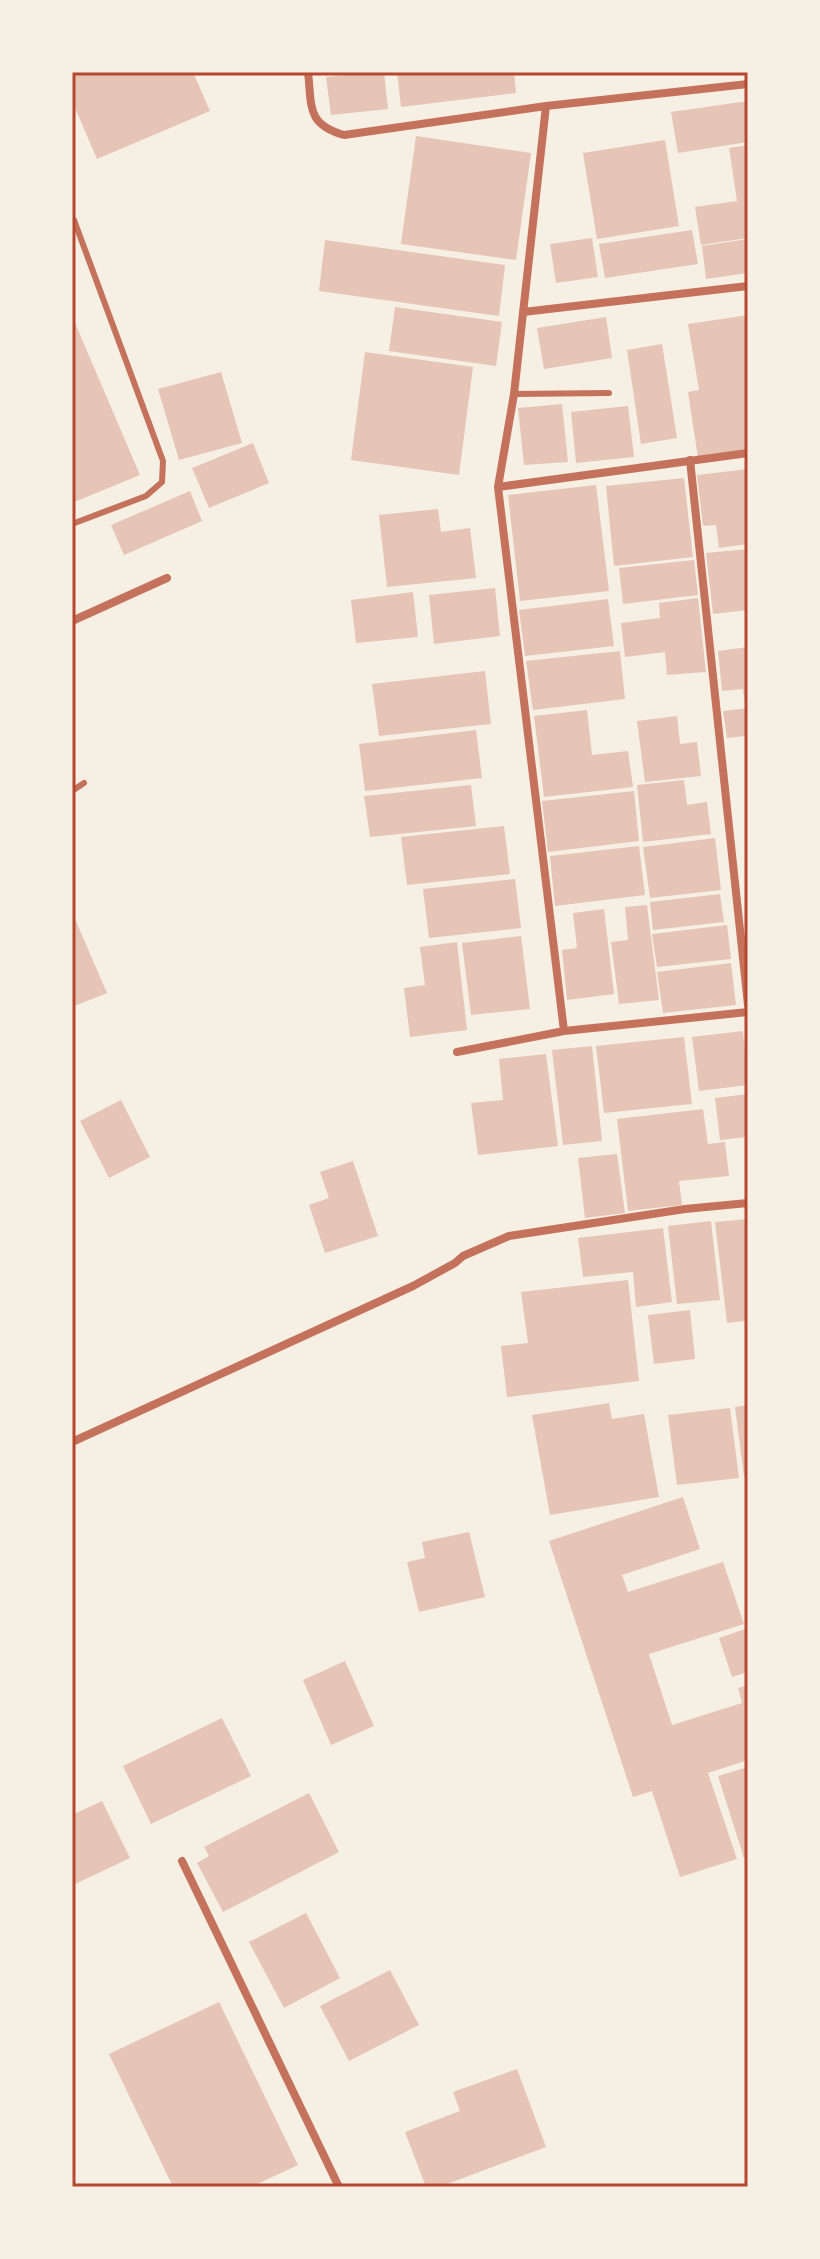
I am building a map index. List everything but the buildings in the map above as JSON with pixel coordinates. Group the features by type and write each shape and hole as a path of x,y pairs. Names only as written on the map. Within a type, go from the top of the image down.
{"street":[{"path":"308,72 313,115 325,129 344,135 546,106 748,84"},
{"path":"546,106 514,394 498,487 564,1031"},
{"path":"523,312 748,286"},
{"path":"498,487 748,453"},
{"path":"690,460 748,1005"},
{"path":"72,621 167,578"},
{"path":"457,1052 564,1031 748,1012"},
{"path":"72,1442 413,1286 463,1256 509,1236 685,1209 748,1203"},
{"path":"182,1861 339,2187"}],"lane":[{"path":"72,524 146,496 162,482 163,461 74,220"},
{"path":"514,394 609,393"},
{"path":"72,791 84,783"}]}
